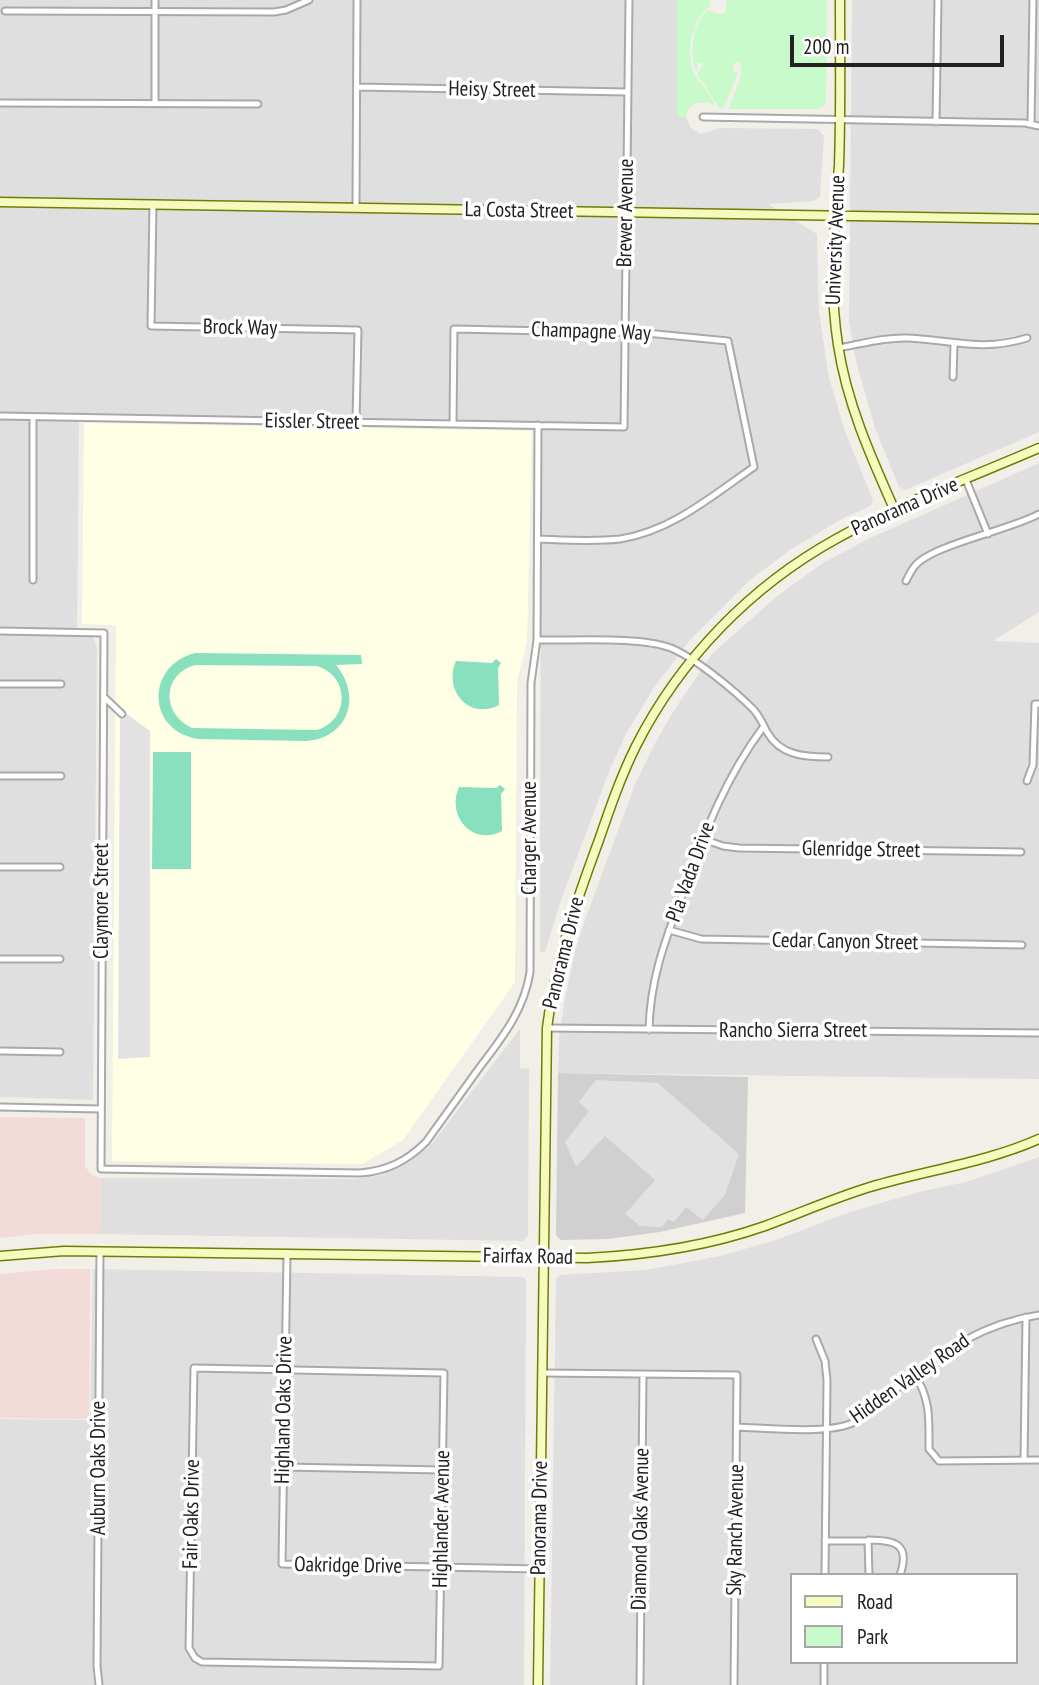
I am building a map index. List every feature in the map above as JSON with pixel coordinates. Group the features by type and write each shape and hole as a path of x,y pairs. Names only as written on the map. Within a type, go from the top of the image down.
{"street":[{"path":"155,0 155,103"},
{"path":"5,11 274,12 309,0"},
{"path":"356,208 357,0"},
{"name":"Brewer Avenue","path":"624,427 629,0"},
{"name":"University Avenue","path":"840,0 839,163 832,290 838,348 857,421 895,511"},
{"path":"936,122 938,0"},
{"path":"1031,124 1036,37 1033,0"},
{"name":"Heisy Street","path":"357,87 627,92"},
{"path":"0,103 257,104"},
{"path":"703,117 1039,126"},
{"name":"La Costa Street","path":"0,202 1039,219"},
{"name":"Brock Way","path":"153,204 151,326 358,330 356,422"},
{"name":"Champagne Way","path":"453,424 454,329 625,332 728,341 754,467 683,516 653,530 603,540 538,539"},
{"path":"838,348 906,338 954,344 996,345 1027,338"},
{"path":"953,377 954,344"},
{"name":"Eissler Street","path":"0,416 624,427"},
{"path":"33,417 33,580"},
{"name":"Charger Avenue","path":"101,1169 357,1173 396,1165 417,1151 512,1023 523,1001 530,972 531,683 537,640 538,425"},
{"name":"Panorama Drive","path":"538,1685 547,1028 562,946 614,797 649,722 692,660 728,620 773,581 837,539 1039,448"},
{"path":"967,480 988,534"},
{"path":"906,581 914,565 929,556 1039,514"},
{"name":"Claymore Street","path":"0,631 104,633 101,1169"},
{"path":"537,640 644,642 671,648 692,660 753,709 774,742 790,753 807,757 828,757"},
{"path":"0,684 61,684"},
{"path":"103,697 122,714"},
{"path":"1027,781 1033,765 1037,704"},
{"name":"Pla Vada Drive","path":"649,1030 653,978 703,839 725,787 764,726"},
{"path":"0,776 61,776"},
{"name":"Glenridge Street","path":"703,839 739,848 1021,852"},
{"path":"0,867 61,867"},
{"name":"Cedar Canyon Street","path":"669,930 701,939 1022,945"},
{"path":"0,958 60,959"},
{"name":"Rancho Sierra Street","path":"547,1028 1039,1033"},
{"path":"0,1051 60,1052"},
{"path":"0,1107 101,1109"},
{"name":"Fairfax Road","path":"0,1256 100,1251 287,1255 626,1256 706,1243 764,1226 851,1193 978,1161 1039,1139"},
{"name":"Auburn Oaks Drive","path":"99,1685 100,1251"},
{"name":"Highland Oaks Drive","path":"282,1564 287,1255"},
{"name":"Hidden Valley Road","path":"737,1427 827,1428 849,1424 965,1338 1004,1322 1039,1315"},
{"path":"1024,1460 1026,1317"},
{"path":"816,1339 822,1350 827,1372 825,1573"},
{"name":"Fair Oaks Drive","path":"285,1370 194,1368 190,1648 195,1658 202,1662 439,1666"},
{"name":"Highlander Avenue","path":"285,1370 444,1373 439,1666"},
{"path":"542,1373 643,1374"},
{"name":"Sky Ranch Avenue","path":"643,1374 737,1375 734,1685"},
{"name":"Diamond Oaks Avenue","path":"640,1685 643,1374"},
{"path":"914,1374 925,1392 928,1404 929,1449 939,1461 1039,1460"},
{"path":"284,1467 442,1470"},
{"path":"825,1541 889,1540 897,1543 902,1551 900,1573"},
{"path":"868,1541 869,1573"},
{"name":"Oakridge Drive","path":"282,1564 540,1569"},
{"path":"824,1664 824,1685"}],"shaded area":[{"path":"0,0 677,0 677,117 686,117 691,128 701,134 719,128 818,129 824,136 820,197 813,201 768,204 817,234 819,312 829,378 846,434 873,500 870,506 840,520 790,550 750,580 689,641 653,689 627,732 610,769 561,900 545,952 540,952 541,428 79,421 77,636 92,636 97,647 93,1100 0,1097"},
{"path":"852,0 1039,0 1039,432 905,490 899,487 875,428 856,361 849,321"},
{"path":"84,423 532,431 527,642 517,680 515,982 403,1140 362,1164 112,1161 116,625 82,624"},
{"path":"1039,463 1039,612 993,641 1039,643 1039,1079 558,1073 564,1004 575,951 586,917 636,782 671,715 712,654 776,597 823,563 868,539"},
{"path":"120,709 150,731 150,1057 118,1059"},
{"path":"520,1029 520,1068 529,1069 528,1235 523,1241 100,1234 101,1178 356,1179 382,1175 407,1164 430,1146"},
{"path":"558,1073 748,1077 745,1213 660,1232 608,1239 561,1240 556,1235"},
{"path":"596,1080 658,1083 739,1154 725,1195 703,1220 686,1207 674,1222 668,1219 662,1227 640,1226 625,1214 655,1180 605,1136 576,1167 565,1142 589,1111 579,1102"},
{"path":"0,1117 85,1118 85,1166 91,1175 101,1178 100,1234 37,1234 0,1238"},
{"path":"1039,1157 1039,1685 550,1685 556,1279 560,1275 646,1270 720,1256 919,1192 966,1182"},
{"path":"90,1269 89,1419 0,1418 0,1274"},
{"path":"93,1269 526,1279 524,1685 0,1685 0,1419 90,1420"}],"green space":[{"path":"677,0 710,0 710,6 695,27 690,56 694,73 715,106 710,103 696,103 689,108 686,117 677,117"},
{"path":"727,0 827,0 826,103 819,109 728,109 740,80 741,62 734,63 733,71 738,73 724,107 720,109 697,75 704,63 698,63 696,72 693,47 696,30 703,15 709,10 717,14 725,13"},
{"path":"195,653 361,655 362,664 336,665 348,690 347,714 341,724 321,738 306,741 198,739 181,734 169,724 161,712 161,684 167,671 179,660","holes":["195,665 317,666 336,679 342,698 336,717 317,730 192,728 182,722 171,704 171,685 184,670"]},
{"path":"496,659 501,663 498,668 499,705 488,709 469,706 461,700 453,682 456,661 492,663"},
{"path":"153,752 191,752 191,869 152,869"},
{"path":"500,785 505,789 501,794 502,831 491,835 472,832 459,818 456,808 459,787 496,788"}]}
